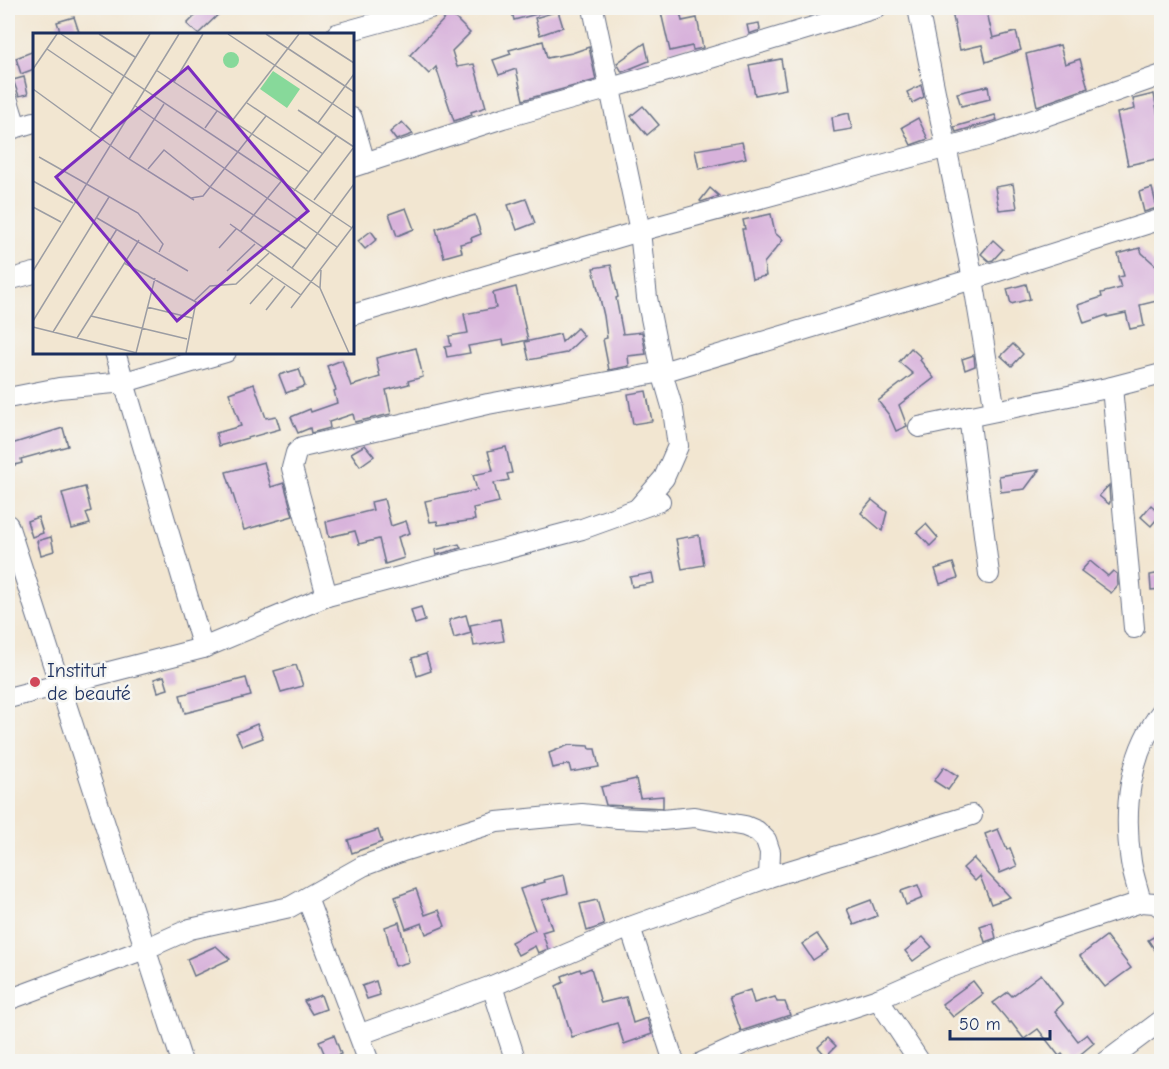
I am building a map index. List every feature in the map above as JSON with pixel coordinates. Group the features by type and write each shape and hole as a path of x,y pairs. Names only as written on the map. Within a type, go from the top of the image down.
{"street":[{"path":"341,33 430,8"},
{"path":"593,8 640,231 647,298 662,372 673,410 678,446 664,478 638,508"},
{"path":"354,131 359,165 503,118 876,8"},
{"path":"918,8 973,279 995,411"},
{"path":"354,314 640,231 988,136 1161,75"},
{"path":"8,101 19,126"},
{"path":"327,596 292,468 296,453 302,447 488,404 662,372 973,279 1161,219"},
{"path":"8,280 33,273"},
{"path":"116,354 203,648"},
{"path":"8,398 59,388 125,382 219,354"},
{"path":"919,428 1112,387 1161,374"},
{"path":"1112,387 1134,628"},
{"path":"969,416 989,574"},
{"path":"8,698 203,648 327,596 582,529 660,501"},
{"path":"8,525 182,1062"},
{"path":"1141,902 1131,864 1129,789 1144,738 1161,711"},
{"path":"8,1000 145,949 190,929 290,906 363,867 448,836 497,822 582,814 662,820 694,817 745,826 757,831 766,840 770,852 768,877"},
{"path":"361,1034 492,986 630,927 768,877 972,814"},
{"path":"307,898 361,1034 369,1062"},
{"path":"703,1062 747,1042 878,999 946,969 997,950 1141,902 1155,903 1161,908"},
{"path":"630,927 674,1062"},
{"path":"492,986 516,1062"},
{"path":"878,999 920,1062"},
{"path":"1106,1062 1161,1020"}],"building":[{"path":"203,8 225,8 199,33 187,24"},
{"path":"511,8 547,8 548,11 514,20"},
{"path":"660,8 679,8 682,21 697,18 703,48 693,50 692,46 670,51"},
{"path":"970,8 986,8 993,38 1016,32 1021,50 986,62 982,45 960,50 952,12"},
{"path":"558,11 563,27 540,35 535,18"},
{"path":"450,13 470,33 452,51 457,67 474,64 486,107 454,121 436,67 429,74 410,55"},
{"path":"74,17 79,32 61,33 57,22"},
{"path":"759,23 760,30 749,34 747,25"},
{"path":"543,41 547,58 589,47 596,80 523,100 516,69 499,75 493,60 511,54 509,50"},
{"path":"645,43 649,61 622,72 617,63"},
{"path":"1060,45 1065,64 1080,59 1088,88 1037,106 1026,54"},
{"path":"33,51 33,69 21,74 16,58"},
{"path":"781,59 786,89 755,95 749,65"},
{"path":"24,77 28,94 19,96 13,80"},
{"path":"921,85 924,97 912,103 907,92"},
{"path":"988,86 990,99 961,106 957,93"},
{"path":"1154,94 1161,132 1161,158 1128,165 1117,113 1135,109 1133,99"},
{"path":"643,106 659,125 647,135 631,116"},
{"path":"849,113 852,129 834,132 832,117"},
{"path":"995,115 997,120 956,132 954,127"},
{"path":"918,118 928,139 911,145 902,127"},
{"path":"402,122 413,134 396,140 390,132"},
{"path":"742,142 746,158 699,169 695,150"},
{"path":"1013,184 1017,208 999,210 995,187"},
{"path":"710,188 719,196 701,202 700,201"},
{"path":"1152,188 1157,208 1144,212 1139,192"},
{"path":"526,199 535,223 517,230 508,205"},
{"path":"406,208 414,229 397,236 389,214"},
{"path":"771,214 775,233 783,240 764,263 766,276 752,279 742,229 745,229 743,220"},
{"path":"475,215 481,234 471,238 472,241 460,244 462,252 444,257 436,229"},
{"path":"371,231 377,239 365,249 358,241"},
{"path":"993,240 1003,249 993,260 989,261 981,254"},
{"path":"1140,248 1142,253 1161,270 1161,300 1140,305 1144,326 1130,329 1126,313 1107,317 1107,315 1084,323 1078,305 1102,297 1101,293 1121,288 1118,277 1124,276 1118,254"},
{"path":"611,265 623,334 642,332 646,354 628,356 629,366 609,370 603,339 607,338 604,316 593,268"},
{"path":"1026,284 1030,299 1011,304 1007,289"},
{"path":"516,287 528,340 504,345 503,340 468,346 470,353 447,357 445,347 451,346 449,336 468,333 464,314 496,308 493,293"},
{"path":"577,328 584,336 566,353 529,360 525,342 560,334 562,342"},
{"path":"1013,344 1023,354 1012,366 1001,356"},
{"path":"416,348 423,377 408,381 409,384 386,390 391,414 355,422 353,414 329,422 330,428 311,433 310,428 298,433 291,417 310,409 311,412 337,403 334,391 336,390 327,366 342,360 351,386 380,377 376,358"},
{"path":"911,348 922,358 920,360 934,378 899,405 907,426 896,431 889,415 878,401 913,374 899,362"},
{"path":"974,355 975,366 965,370 962,359"},
{"path":"299,369 305,386 286,393 279,375"},
{"path":"254,384 266,418 276,416 280,429 219,446 216,433 241,426 229,393"},
{"path":"646,391 652,421 633,424 628,394"},
{"path":"63,428 68,446 21,459 22,463 8,467 8,445"},
{"path":"365,445 374,456 360,466 351,453"},
{"path":"506,447 512,473 507,474 509,480 494,483 499,502 473,508 475,520 438,525 437,521 430,522 425,501 477,490 473,475 493,471 488,451"},
{"path":"264,462 271,487 284,483 293,516 244,530 226,472"},
{"path":"1039,470 1025,489 1001,492 999,476"},
{"path":"1109,485 1110,502 1109,504 1099,496"},
{"path":"85,487 91,511 86,513 90,524 72,529 62,493"},
{"path":"384,499 391,526 406,521 410,533 398,537 404,558 385,564 379,539 359,544 355,531 329,537 326,522 373,510 371,502"},
{"path":"872,500 887,512 882,531 861,513"},
{"path":"1151,505 1161,514 1151,526 1141,517"},
{"path":"38,517 43,533 32,537 27,521"},
{"path":"926,524 938,538 930,546 917,532"},
{"path":"699,535 704,565 682,569 676,539"},
{"path":"51,537 54,551 41,555 37,541"},
{"path":"459,544 461,548 436,555 435,550"},
{"path":"1090,561 1108,576 1113,571 1117,574 1118,585 1111,593 1081,571"},
{"path":"953,563 958,578 940,584 935,569"},
{"path":"652,573 654,583 632,587 630,577"},
{"path":"1161,573 1161,589 1151,590 1150,575"},
{"path":"421,607 425,621 415,624 411,610"},
{"path":"466,615 471,633 454,638 449,620"},
{"path":"500,619 504,641 474,646 470,625"},
{"path":"426,654 431,671 417,676 412,658"},
{"path":"296,665 303,686 281,692 274,671"},
{"path":"164,676 168,689 158,692 154,679"},
{"path":"246,678 251,696 185,713 180,695"},
{"path":"257,724 263,738 242,746 236,733"},
{"path":"569,745 589,746 590,749 595,749 599,767 571,772 569,764 553,768 549,753"},
{"path":"944,767 958,776 948,790 934,781"},
{"path":"636,779 640,798 663,796 663,808 606,805 601,787"},
{"path":"998,829 1007,850 1010,848 1017,866 1000,873 985,834"},
{"path":"378,830 382,842 352,853 348,840"},
{"path":"974,858 1010,897 991,904 980,876 975,881 963,868"},
{"path":"564,875 568,893 542,900 552,929 542,932 548,949 538,953 535,946 518,955 511,942 535,930 520,889"},
{"path":"918,885 923,898 906,905 901,891"},
{"path":"416,889 425,915 439,910 445,926 426,934 422,923 406,929 395,897"},
{"path":"597,900 604,925 587,931 580,904"},
{"path":"871,900 877,916 854,925 847,909"},
{"path":"399,922 409,962 395,966 385,927"},
{"path":"992,922 996,938 985,942 980,926"},
{"path":"817,934 828,950 813,960 802,944"},
{"path":"1157,935 1161,941 1161,959 1148,940"},
{"path":"1106,936 1131,968 1105,987 1080,956"},
{"path":"923,937 932,947 913,961 905,951"},
{"path":"216,946 230,959 194,976 187,959"},
{"path":"591,968 601,1003 626,997 633,1023 647,1018 652,1034 624,1044 617,1023 572,1037 556,986 564,982 562,976 580,969 581,972"},
{"path":"1041,974 1063,1004 1055,1011 1078,1041 1087,1034 1094,1043 1071,1062 1068,1062 1062,1054 1059,1056 1038,1029 1024,1039 993,1003 1008,992 1012,996"},
{"path":"376,981 380,995 367,999 362,986"},
{"path":"973,981 983,994 953,1017 942,1004"},
{"path":"750,990 754,1003 775,997 777,1002 785,1002 790,1015 741,1031 729,997"},
{"path":"321,995 326,1009 312,1014 304,1001"},
{"path":"334,1035 341,1054 327,1060 319,1041"},
{"path":"828,1038 836,1046 826,1056 818,1047"}],"place":[{"name":"Institut de beauté","path":"35,682"}]}
